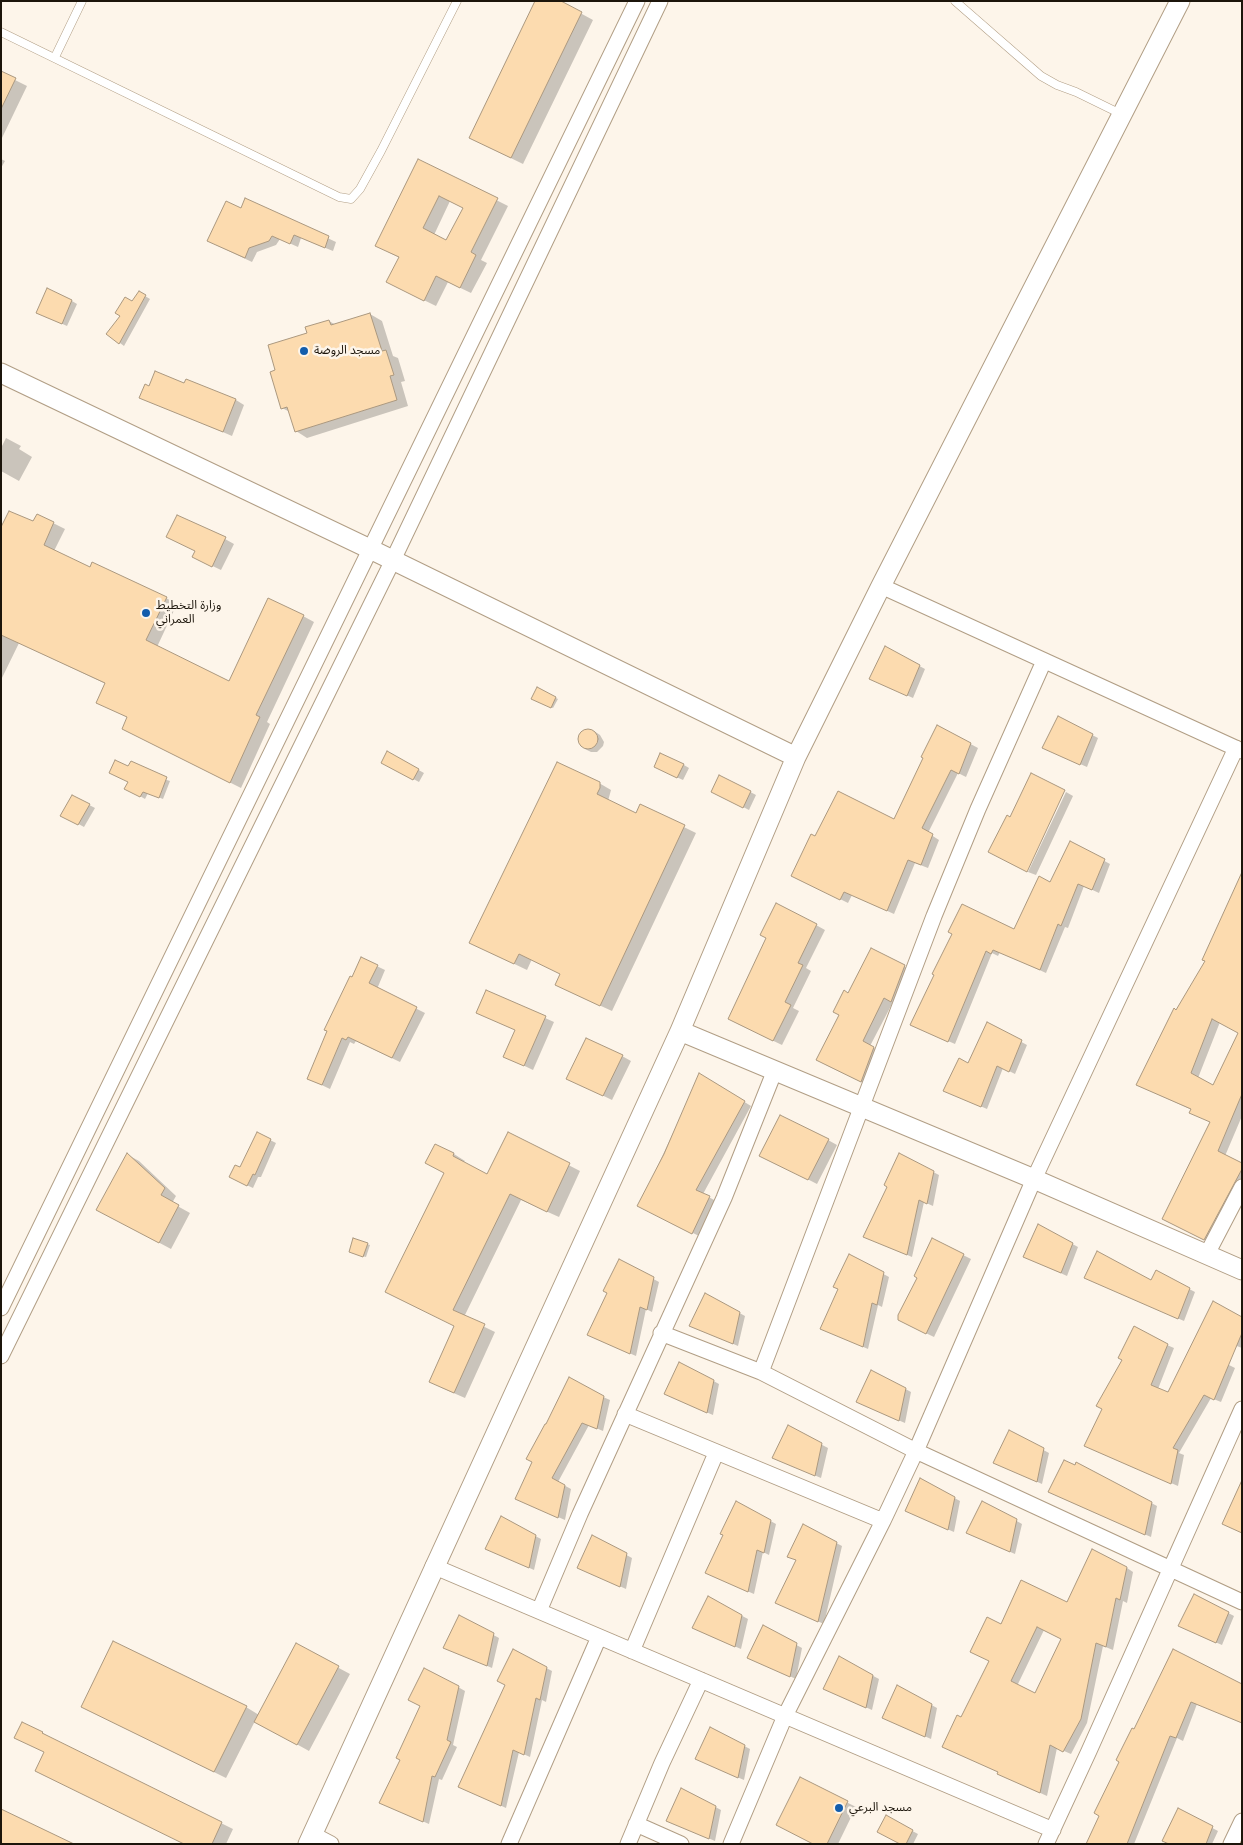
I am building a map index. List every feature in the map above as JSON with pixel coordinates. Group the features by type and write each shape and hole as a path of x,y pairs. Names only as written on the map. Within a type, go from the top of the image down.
{"street":[{"path":"1,1308 637,1"},
{"path":"1,1356 393,560 660,1"},
{"path":"331,1844 310,1839 680,1031 796,757 881,586 1180,1"},
{"path":"1,373 393,560 796,757"},
{"path":"731,1844 785,1716 916,1451 1034,1179 1239,749 881,586"},
{"path":"761,1372 934,916 978,809 1044,660"},
{"path":"680,1031 863,1106 1242,1270"},
{"path":"540,1611 580,1514 724,1198 775,1070"},
{"path":"1206,1254 1242,1186"},
{"path":"662,1333 761,1372 916,1451 1242,1602"},
{"path":"1046,1844 1242,1409"},
{"path":"625,1414 883,1521"},
{"path":"632,1651 716,1453"},
{"path":"434,1566 1052,1830"},
{"path":"509,1844 599,1637"},
{"path":"628,1844 662,1763 701,1680"},
{"path":"1231,1844 1242,1821"},
{"path":"636,1824 681,1844"}],"lane":[{"path":"55,57 82,1"},
{"path":"1,32 339,197 351,199 360,190 382,151 457,1"},
{"path":"955,1 1041,76 1123,115"}],"building":[{"path":"535,1 561,1 582,12 511,158 469,138"},
{"path":"1,71 16,78 1,109"},
{"path":"418,159 498,198 471,252 476,255 460,288 436,276 424,301 386,282 399,257 375,246","holes":["439,196 463,208 446,240 423,228"]},
{"path":"245,198 329,236 325,248 294,235 290,244 272,236 269,241 249,248 245,258 207,241 226,201 241,208"},
{"path":"47,288 72,300 62,324 36,313"},
{"path":"139,291 146,295 119,344 106,334 120,316 115,313 125,297 132,301"},
{"path":"370,313 382,351 386,350 394,375 390,376 397,400 295,432 287,407 281,409 270,372 275,370 268,345 307,333 305,327 329,320 331,325"},
{"path":"155,371 184,383 186,379 236,399 223,432 139,398 145,384 149,386"},
{"path":"9,511 33,521 37,514 54,522 44,545 90,567 92,562 167,597 146,640 229,681 268,598 304,615 256,715 260,717 230,783 122,729 127,717 96,703 105,683 1,635 1,527"},
{"path":"177,515 226,537 212,567 192,557 195,551 166,537"},
{"path":"885,646 920,665 907,696 869,679"},
{"path":"537,687 556,697 551,708 531,699"},
{"path":"1058,716 1093,734 1080,765 1042,748"},
{"path":"937,725 971,743 959,774 951,770 922,828 933,834 921,865 908,860 887,911 844,892 840,900 791,876 811,834 815,836 838,791 894,819"},
{"path":"584,729 592,729 598,735 598,743 592,749 584,749 578,743 578,735"},
{"path":"387,751 419,769 413,780 381,763"},
{"path":"660,753 684,764 677,778 654,767"},
{"path":"115,760 128,766 131,761 167,777 159,798 143,792 140,797 124,789 128,782 109,773"},
{"path":"557,762 600,782 597,794 636,813 640,804 685,825 600,1006 555,985 560,974 519,954 514,964 469,943"},
{"path":"1031,773 1065,790 1027,872 988,852 1007,815 1010,817"},
{"path":"719,775 751,791 743,808 711,792"},
{"path":"72,795 90,804 78,825 60,816"},
{"path":"1070,841 1105,859 1092,890 1078,884 1061,926 1058,924 1040,970 993,950 991,954 986,951 948,1042 910,1025 952,934 948,932 962,904 1014,929 1039,876 1050,882"},
{"path":"1242,872 1242,1094 1218,1151 1242,1163 1242,1169 1204,1240 1162,1219 1210,1122 1189,1113 1191,1109 1136,1085 1174,1008 1176,1010 1205,961 1202,960","holes":["1212,1019 1238,1033 1213,1085 1191,1073"]},
{"path":"776,903 817,924 798,963 803,965 785,1002 791,1005 773,1041 728,1019 766,938 760,935"},
{"path":"871,948 905,965 891,1002 884,998 863,1041 874,1047 861,1082 816,1060 839,1015 833,1012 844,990 848,993"},
{"path":"361,957 378,965 369,983 417,1007 392,1058 348,1037 346,1040 342,1038 322,1085 307,1079 327,1031 324,1030"},
{"path":"486,990 546,1016 524,1066 503,1057 515,1030 476,1013"},
{"path":"987,1022 1022,1040 1009,1072 997,1066 981,1107 943,1091 959,1058 968,1063"},
{"path":"586,1038 623,1055 603,1096 566,1079"},
{"path":"699,1073 745,1101 696,1190 710,1196 692,1234 637,1206 664,1154"},
{"path":"780,1115 829,1139 808,1180 759,1156"},
{"path":"257,1132 271,1139 255,1175 253,1174 247,1186 229,1177 235,1165 240,1167"},
{"path":"508,1132 570,1163 547,1212 510,1194 453,1310 485,1324 454,1393 429,1382 454,1326 385,1292 444,1173 425,1163 435,1144 454,1153 453,1156 487,1174"},
{"path":"127,1153 165,1188 161,1195 179,1205 159,1243 96,1210"},
{"path":"899,1153 934,1171 927,1204 919,1200 907,1255 863,1237 887,1187 884,1185"},
{"path":"1038,1224 1073,1243 1061,1273 1023,1257"},
{"path":"353,1238 368,1243 363,1257 349,1252"},
{"path":"932,1238 964,1254 926,1334 898,1320 898,1315 917,1278 914,1276"},
{"path":"1097,1251 1151,1280 1156,1270 1190,1288 1178,1319 1084,1278"},
{"path":"849,1254 884,1272 877,1305 872,1303 863,1347 820,1329 838,1289 833,1287"},
{"path":"619,1259 654,1277 647,1310 640,1307 630,1354 587,1335 607,1293 603,1291"},
{"path":"705,1293 740,1312 733,1344 689,1326"},
{"path":"1213,1301 1242,1317 1242,1333 1214,1400 1204,1395 1173,1448 1178,1450 1171,1484 1084,1446 1102,1409 1096,1406 1122,1360 1118,1358 1134,1326 1168,1344 1151,1385 1168,1392"},
{"path":"679,1362 714,1380 707,1413 664,1394"},
{"path":"871,1370 906,1388 899,1421 856,1402"},
{"path":"569,1377 604,1396 597,1429 582,1423 552,1478 565,1485 558,1518 515,1499 532,1462 526,1459"},
{"path":"788,1425 822,1443 815,1476 772,1458"},
{"path":"1009,1430 1044,1448 1037,1482 993,1463"},
{"path":"1064,1460 1075,1465 1076,1462 1152,1502 1145,1535 1048,1492"},
{"path":"920,1478 955,1497 948,1530 905,1511"},
{"path":"1242,1480 1242,1533 1222,1524"},
{"path":"736,1501 771,1520 764,1553 757,1550 748,1592 705,1573 723,1535 720,1534"},
{"path":"982,1501 1017,1519 1010,1552 966,1533"},
{"path":"501,1516 536,1535 529,1568 485,1549"},
{"path":"803,1524 837,1542 818,1622 775,1603 796,1560 787,1557"},
{"path":"592,1535 627,1553 620,1587 577,1568"},
{"path":"1092,1549 1127,1567 1120,1600 1116,1598 1106,1647 1096,1643 1081,1719 1063,1752 1050,1745 1040,1793 942,1747 957,1715 961,1717 989,1661 970,1652 987,1617 1001,1624 1021,1580 1067,1602","holes":["1037,1627 1061,1639 1035,1693 1011,1681"]},
{"path":"1194,1594 1229,1612 1216,1643 1178,1626"},
{"path":"708,1596 742,1615 735,1647 692,1628"},
{"path":"459,1615 494,1633 487,1666 443,1648"},
{"path":"763,1625 797,1643 790,1677 747,1658"},
{"path":"113,1641 247,1706 214,1772 81,1707"},
{"path":"296,1643 339,1666 297,1745 254,1722"},
{"path":"513,1649 547,1667 540,1700 536,1698 524,1755 513,1750 501,1806 458,1787 505,1685 497,1681"},
{"path":"1173,1649 1242,1684 1242,1723 1191,1702 1176,1738 1170,1736 1127,1844 1086,1844 1099,1816 1094,1813 1119,1762 1116,1760 1132,1728 1134,1729"},
{"path":"839,1656 873,1675 866,1708 823,1689"},
{"path":"424,1668 459,1686 447,1740 451,1742 435,1777 432,1776 423,1822 379,1803 400,1760 396,1758 420,1706 408,1700"},
{"path":"897,1685 932,1704 925,1737 882,1718"},
{"path":"22,1722 222,1822 212,1844 184,1844 35,1771 44,1752 14,1738"},
{"path":"710,1727 745,1745 738,1778 695,1759"},
{"path":"800,1777 848,1801 827,1844 813,1844 776,1825"},
{"path":"681,1788 716,1806 709,1839 666,1821"},
{"path":"1178,1808 1213,1826 1206,1844 1169,1844 1162,1841"},
{"path":"1,1809 74,1844 1,1844"},
{"path":"886,1815 913,1830 906,1844 900,1844 877,1832"}],"place":[{"name":"مسجد الروضة","path":"304,351"},
{"name":"وزارة التخطيط العمراني","path":"146,613"},
{"name":"مسجد البرعي","path":"839,1808"}]}
